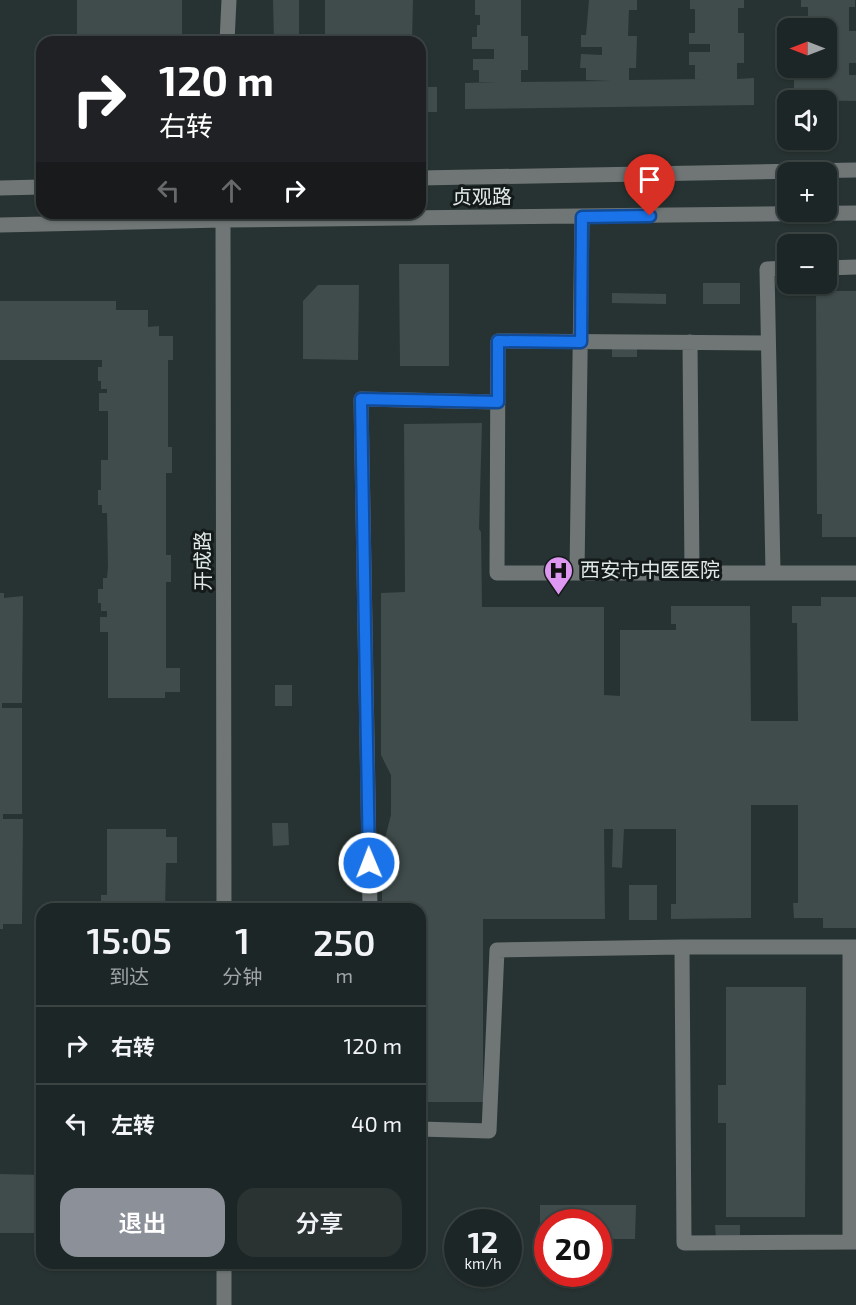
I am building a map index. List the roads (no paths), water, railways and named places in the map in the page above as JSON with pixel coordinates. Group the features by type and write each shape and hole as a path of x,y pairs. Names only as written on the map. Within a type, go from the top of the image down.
{"street":[{"path":"227,36 229,0"},
{"name":"贞观路","path":"426,178 856,170"},
{"path":"0,188 36,187"},
{"name":"贞观路","path":"426,217 856,213"},
{"path":"577,573 582,217"},
{"name":"贞观路","path":"0,225 167,219"},
{"name":"开成路","path":"223,219 224,903"},
{"path":"837,268 856,267"},
{"path":"773,573 767,269 777,269"},
{"path":"768,343 498,341 497,573 856,573"},
{"path":"690,342 692,573"},
{"path":"370,903 361,399 498,402"},
{"path":"426,1129 489,1131 497,950 682,947 853,947 853,1242 684,1243 682,947"},
{"path":"224,1269 224,1305"}],"place":[{"name":"西安市中医医院","path":"559,596"}]}
